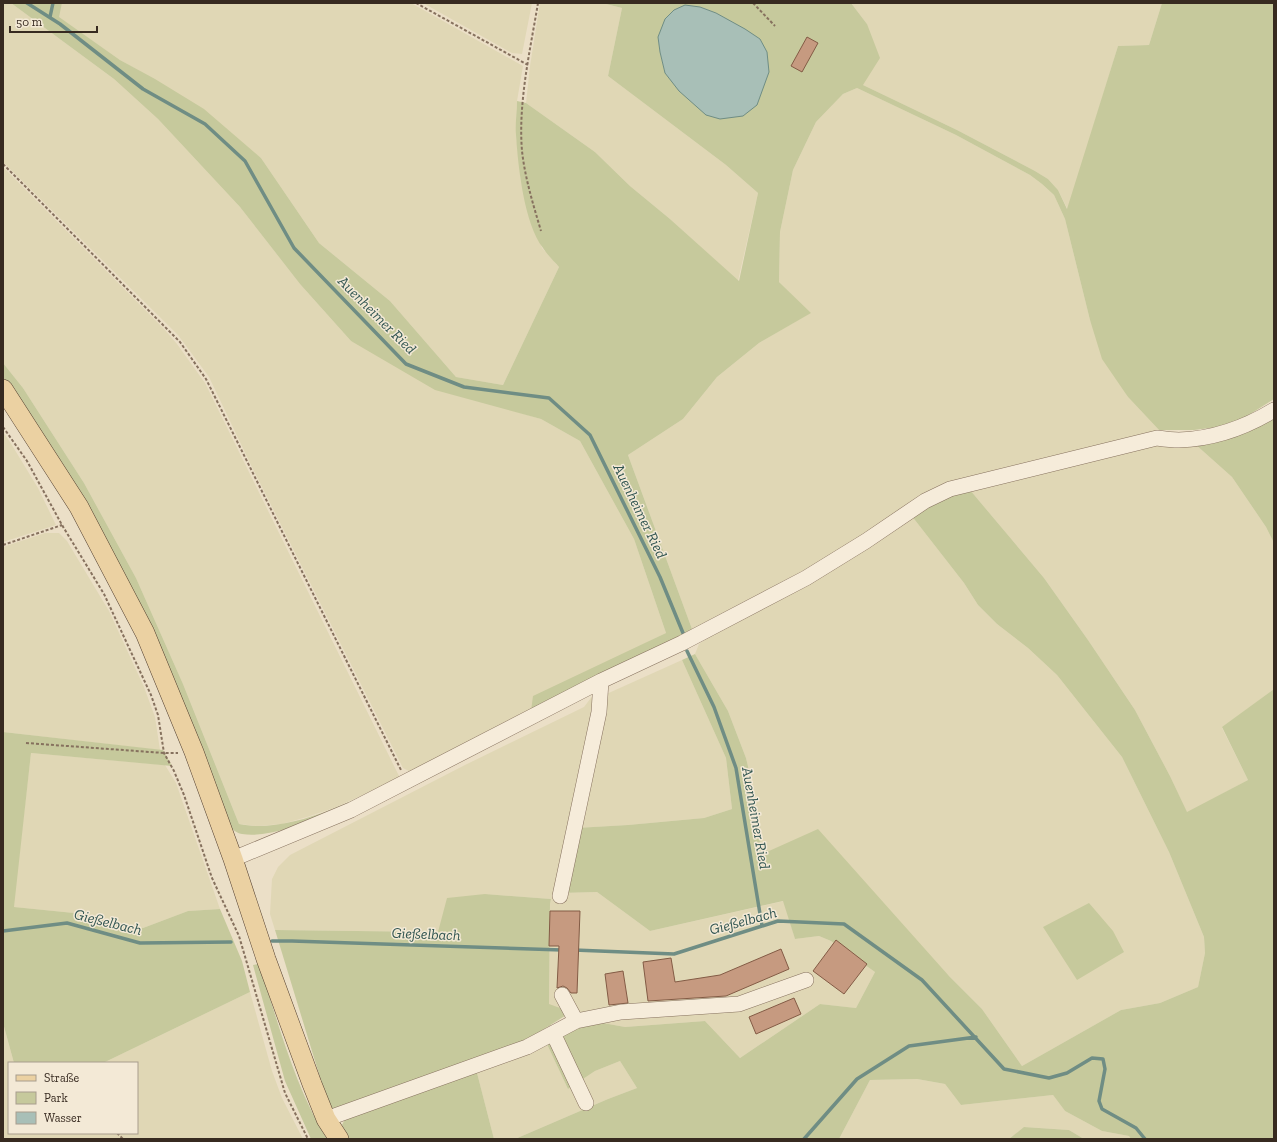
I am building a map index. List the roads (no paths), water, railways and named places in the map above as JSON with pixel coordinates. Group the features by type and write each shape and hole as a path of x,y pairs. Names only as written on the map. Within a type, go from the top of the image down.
{"main road":[{"path":"3,389 79,507 145,633 194,752 233,859 248,935 266,959 326,1119 339,1139"}],"street":[{"path":"233,859 351,810 601,681 682,643 806,578 866,541 925,501 950,489 1157,438 1180,440 1208,436 1244,426 1274,410"},
{"path":"560,896 599,712 601,681"},
{"path":"326,1119 527,1047 576,1021 621,1012 739,1004 806,980"},
{"path":"562,995 576,1021"},
{"path":"553,1033 586,1103"}],"water":[{"path":"685,5 700,7 716,13 745,29 760,39 767,52 769,72 757,105 743,116 720,119 706,115 679,91 665,73 658,37 665,19 674,10"}],"waterway":[{"name":"Auenheimer Ried","path":"27,3 60,24 143,89 205,124 245,161 294,248 406,364 464,387 549,398 590,435 660,577 683,633"},
{"path":"50,17 53,3"},
{"name":"Auenheimer Ried","path":"687,651 714,707 736,768 762,926"},
{"name":"Gießelbach","path":"574,950 674,954 778,921 844,924 922,980 1004,1069 1049,1078 1067,1073 1092,1058 1103,1059 1105,1069 1099,1101 1102,1109 1136,1128 1145,1139"},
{"name":"Gießelbach","path":"3,931 67,923 140,943 231,942"},
{"name":"Gießelbach","path":"272,941 562,950"},
{"path":"804,1139 857,1079 909,1046 976,1037"}]}
